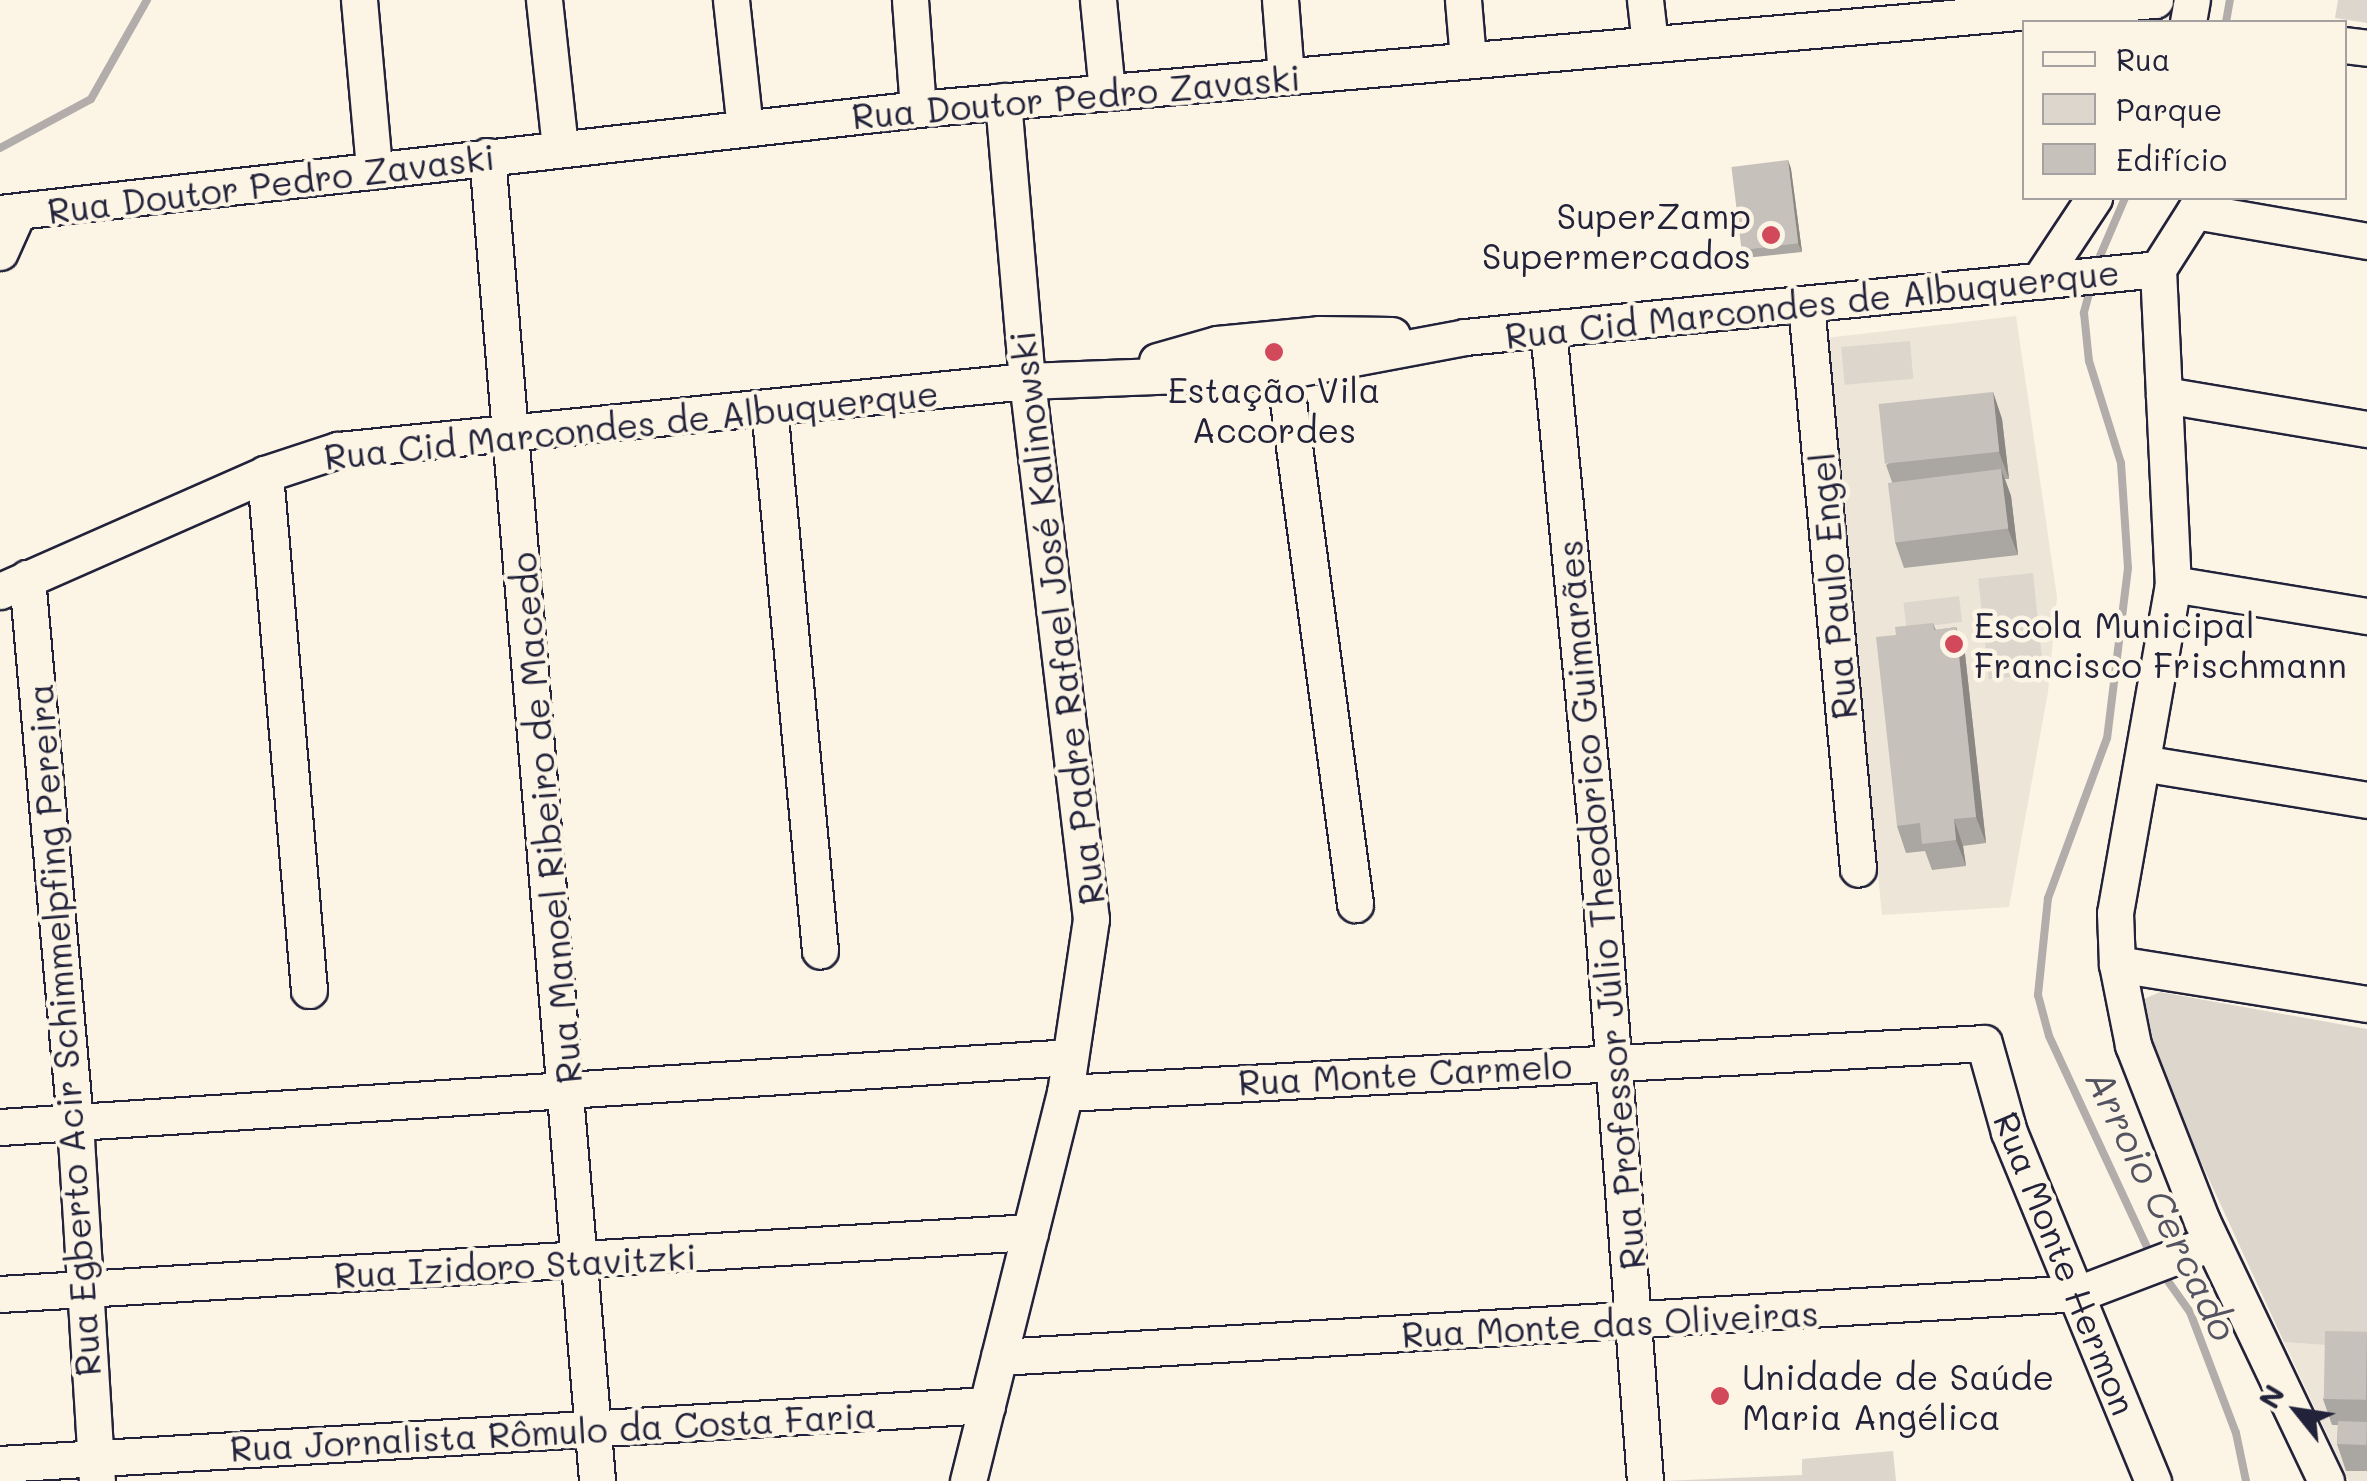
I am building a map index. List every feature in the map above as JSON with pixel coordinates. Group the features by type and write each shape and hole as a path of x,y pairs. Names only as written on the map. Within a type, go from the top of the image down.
{"street":[{"path":"359,0 374,168"},
{"path":"544,0 560,148"},
{"path":"731,0 745,128"},
{"path":"910,0 918,109"},
{"path":"1098,0 1106,92"},
{"path":"1280,0 1286,76"},
{"path":"1463,0 1468,60"},
{"path":"1645,0 1650,44"},
{"name":"Rua Doutor Pedro Zavaski","path":"9,213 374,168 918,109 2155,0"},
{"name":"Rua Padre Rafael José Kalinowski","path":"968,1481 1065,1092 1091,918 1026,381 1003,102"},
{"name":"Rua Manoel Ribeiro de Macedo","path":"487,156 514,433 597,1481"},
{"path":"2051,280 2093,200"},
{"path":"2326,1481 2198,1248 2132,1045 2117,964 2116,913 2173,584 2158,269 2199,204 2367,241"},
{"path":"0,252 9,213"},
{"name":"Rua Cid Marcondes de Albuquerque","path":"13,585 265,474 338,450 1026,381 1108,375 1284,372 1465,337 2158,269"},
{"name":"Rua Paulo Engel","path":"1806,304 1858,868"},
{"name":"Rua Professor Júlio Theodorico Guimarães","path":"1548,329 1614,1062 1646,1481"},
{"name":"Rua Cid Marcondes de Albuquerque","path":"1108,375 1217,344 1319,334 1465,337"},
{"path":"1284,372 1356,904"},
{"path":"2164,395 2367,428"},
{"path":"769,407 820,952"},
{"path":"265,474 310,990"},
{"path":"2173,584 2367,616"},
{"name":"Rua Egberto Acir Schimmelpfing Pereira","path":"13,585 75,1122 96,1469"},
{"path":"2142,763 2367,800"},
{"path":"2117,964 2367,1004"},
{"name":"Rua Monte Carmelo","path":"1065,1092 1984,1043"},
{"name":"Rua Monte Hermon","path":"1984,1043 2009,1132 2080,1293 2153,1481"},
{"path":"0,1127 1070,1057"},
{"name":"Rua Izidoro Stavitzki","path":"0,1294 1030,1232"},
{"name":"Rua Monte das Oliveiras","path":"999,1357 1636,1324 2080,1293 2119,1282 2198,1248"},
{"name":"Rua Jornalista Rômulo da Costa Faria","path":"0,1464 96,1469 593,1430 987,1405"}],"shaded area":[{"name":"Escola Municipal Francisco Frischmann","path":"2016,316 2057,597 2048,692 2009,907 1882,915 1826,338"},
{"path":"2284,1342 2367,1348 2367,1481 2349,1481"}],"green space":[{"path":"2338,0 2367,0 2367,23 2335,18"},
{"path":"1910,341 1913,379 1845,385 1841,347"},
{"path":"2033,573 2044,673 1989,679 1978,579"},
{"path":"1959,596 1962,622 1907,629 1903,603"},
{"path":"2160,992 2367,1029 2367,1348 2284,1342 2142,1034 2144,999"},
{"path":"1893,1451 1896,1481 1663,1481 1802,1475 1802,1459"}],"building":[{"path":"1788,160 1798,243 1742,250 1731,167"},
{"path":"1993,392 1999,452 1885,464 1879,404"},
{"path":"2001,469 2008,529 1895,542 1888,483"},
{"path":"1933,623 1934,630 1956,627 1976,817 1954,819 1956,840 1922,844 1920,823 1897,826 1876,637 1896,635 1895,627"},
{"path":"2325,1331 2367,1332 2366,1400 2324,1399"},
{"path":"2338,1421 2367,1422 2366,1445 2337,1444"}],"waterway":[{"path":"0,148 91,99 147,0"},
{"name":"Arroio Cercado","path":"2226,20 2230,0"},
{"path":"2097,263 2124,200"},
{"name":"Arroio Cercado","path":"2091,286 2084,313 2089,361 2121,463 2128,568 2107,738 2048,898 2038,995 2049,1036 2150,1254"},
{"name":"Arroio Cercado","path":"2160,1270 2190,1312 2236,1433 2246,1481"}],"place":[{"name":"SuperZamp Supermercados","path":"1771,235"},
{"name":"Estação Vila Accordes","path":"1274,352"},
{"name":"Escola Municipal Francisco Frischmann","path":"1954,644"},
{"name":"Unidade de Saúde Maria Angélica","path":"1720,1396"}]}
